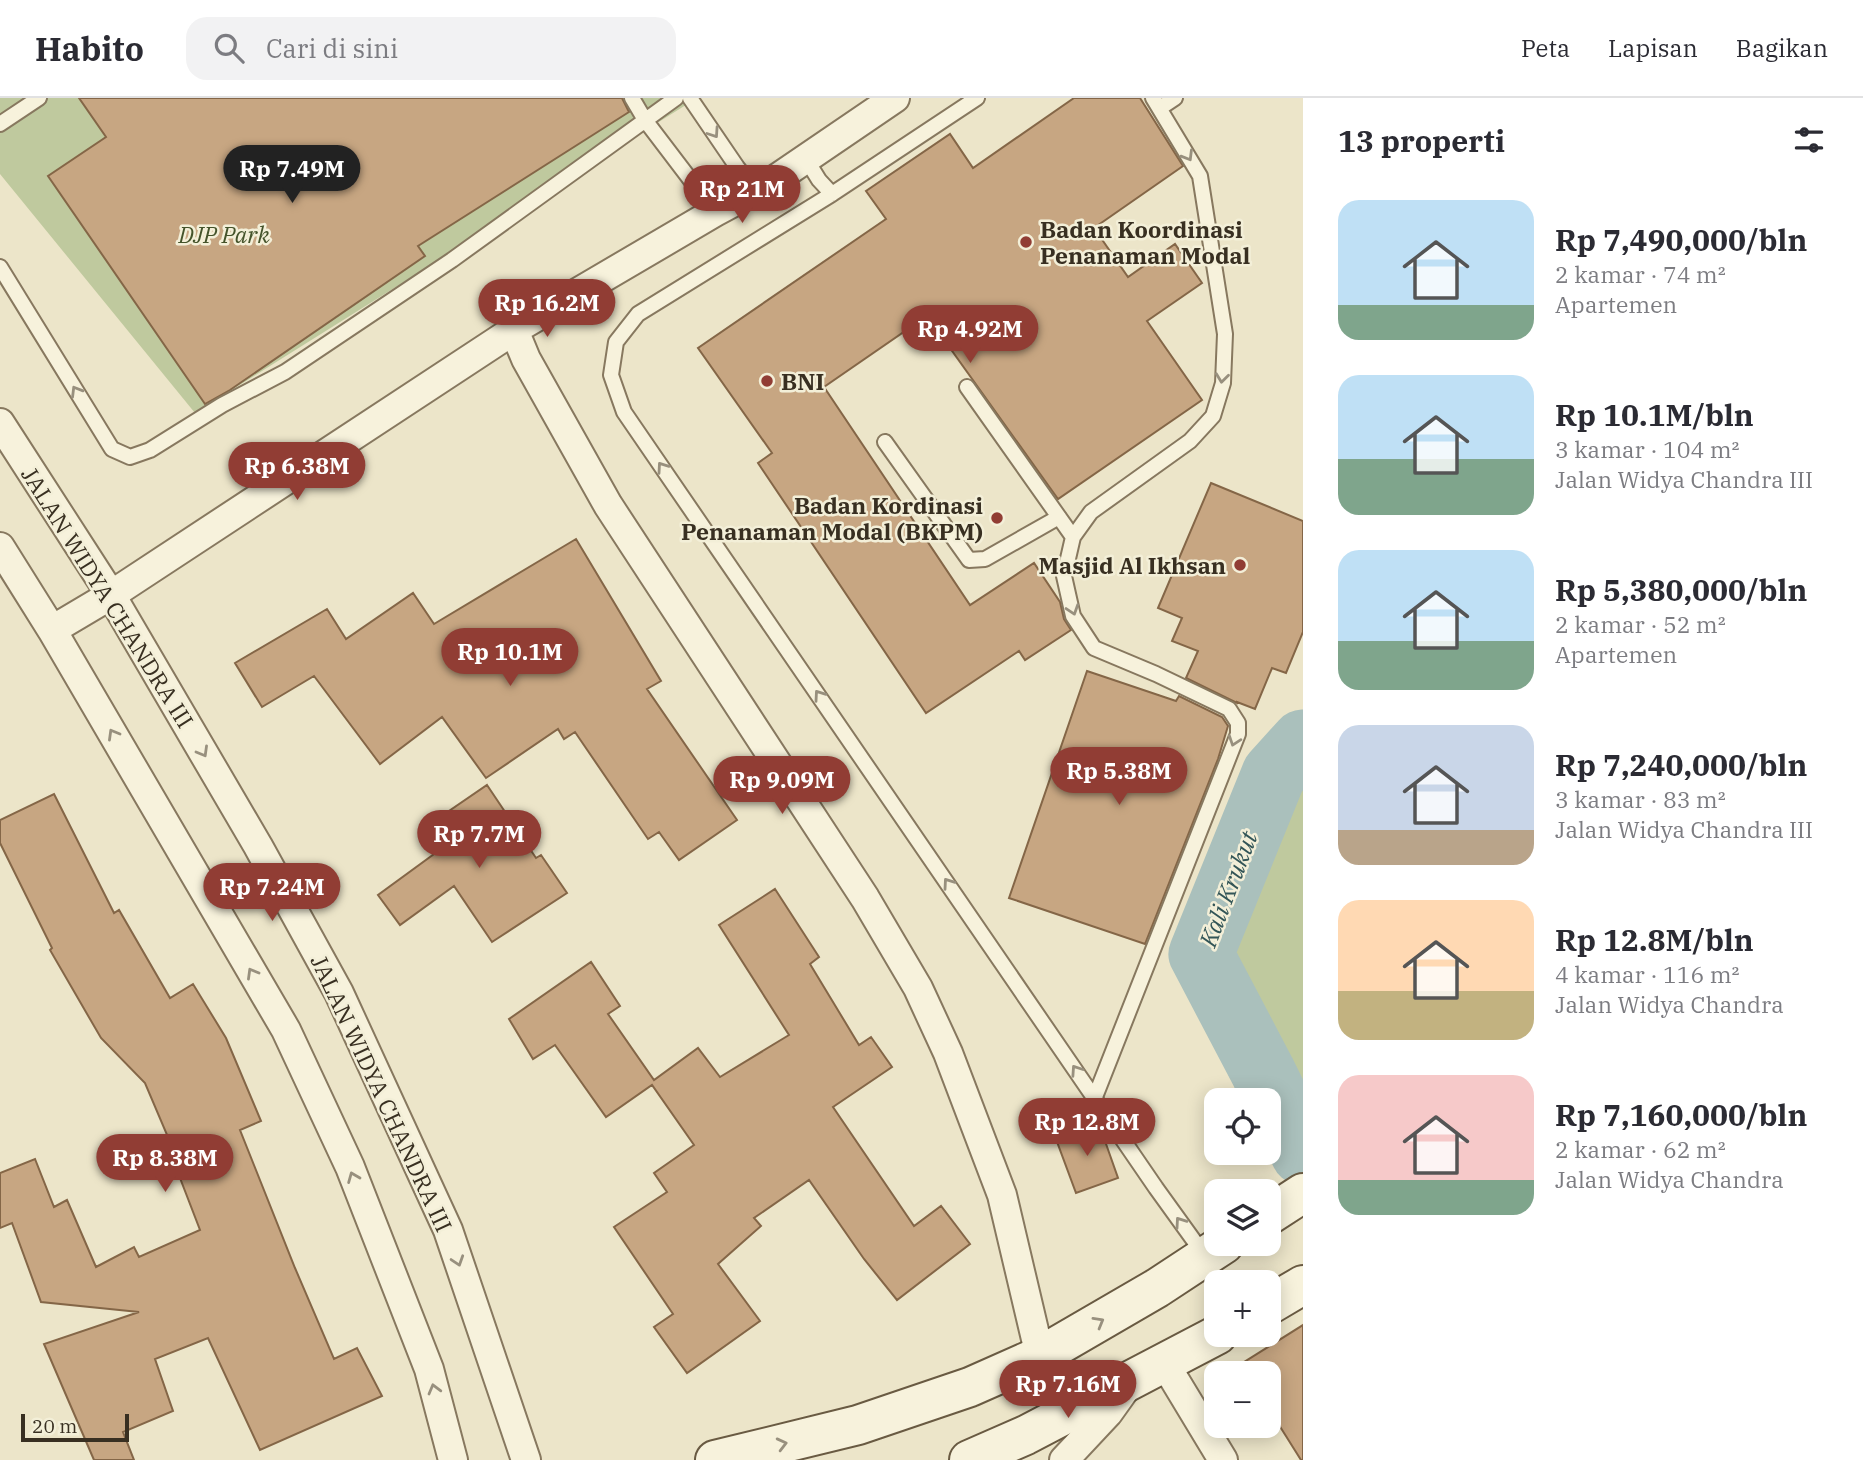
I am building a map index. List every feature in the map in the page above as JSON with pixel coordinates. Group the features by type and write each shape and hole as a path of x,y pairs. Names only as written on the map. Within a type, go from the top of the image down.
{"street":[{"path":"52,630 111,595 514,330 806,159 895,98"},
{"path":"514,330 526,359 608,505 865,898 918,988 948,1053 1002,1195 1040,1356"},
{"name":"JALAN WIDYA CHANDRA III","path":"0,423 111,595 258,846 339,993 448,1230 526,1460"},
{"path":"0,547 52,630 286,1030 355,1179 429,1369 453,1460"},
{"path":"1281,1207 1303,1193"},
{"path":"715,1460 858,1425 970,1387 1040,1356 1157,1288 1205,1256"},
{"path":"1281,1298 1303,1285"},
{"path":"969,1460 1026,1435 1204,1342"},
{"path":"1165,1364 1223,1460"},
{"path":"1064,1460 1108,1413 1129,1383"}],"lane":[{"path":"0,124 39,98"},
{"path":"632,98 645,120 715,212"},
{"path":"0,267 112,449 130,457 150,450 222,405 285,372 452,260 676,98"},
{"path":"690,98 755,190"},
{"path":"977,98 832,194 638,314 615,342 611,375 624,412 1095,1097 1204,1237"},
{"path":"1095,1097 1238,734 1238,723 1229,709 1094,648 1073,616 1064,576 1073,537 1091,512 1190,441 1213,416 1223,383 1225,334 1200,176 1156,103 1175,98"},
{"path":"806,159 832,194"},
{"path":"967,387 1073,537"},
{"path":"885,442 969,560 985,559 1059,517"}],"green space":[{"name":"DJP Park","path":"0,98 697,98 195,413 0,174"},
{"path":"1303,771 1303,1115 1220,954 1292,784"}],"building":[{"name":"DJP Park","path":"79,98 622,98 629,112 418,246 425,256 230,390 205,404 48,176 106,137"},
{"path":"1074,98 1140,98 1183,166 1094,228 1128,277 1175,244 1202,283 1147,321 1202,400 1058,499 927,316 824,387 970,605 1034,563 1060,602 1064,619 1071,630 1025,660 1019,651 926,713 758,463 772,453 698,348 886,219 866,191 950,134 973,168"},
{"name":"Masjid Al Ikhsan","path":"1211,483 1303,521 1303,632 1286,673 1272,668 1255,709 1186,678 1198,651 1172,641 1182,618 1158,608"},
{"path":"576,539 661,681 647,689 737,820 679,860 659,832 648,839 575,732 564,739 558,729 486,778 442,717 380,764 314,676 262,707 235,663 327,609 346,639 413,593 434,624"},
{"path":"1087,671 1176,701 1179,696 1222,717 1228,726 1218,759 1145,944 1009,898"},
{"path":"487,785 536,858 541,855 567,893 492,942 454,886 400,925 378,895 445,846 430,824"},
{"path":"54,794 114,913 119,910 170,998 193,984 226,1038 261,1121 240,1130 334,1359 357,1348 382,1396 260,1450 208,1338 155,1359 173,1411 123,1432 134,1460 94,1460 44,1344 139,1312 41,1302 12,1223 0,1228 0,1173 35,1159 54,1207 67,1200 96,1267 134,1247 139,1257 200,1230 175,1165 179,1163 145,1083 101,1038 50,950 52,948 0,843 0,820"},
{"path":"775,889 819,957 810,964 859,1045 871,1037 892,1067 833,1107 914,1226 941,1206 970,1244 897,1300 864,1259 809,1180 754,1218 761,1226 718,1264 760,1321 687,1373 654,1327 673,1314 614,1227 667,1192 654,1173 694,1145 652,1085 606,1117 555,1045 533,1059 509,1019 591,962 620,1006 608,1014 654,1080 698,1048 720,1077 789,1035 719,925"},
{"path":"1099,1124 1118,1178 1076,1193 1056,1139"},
{"path":"1303,1325 1303,1460 1281,1428 1281,1361 1246,1361 1268,1347 1281,1347 1281,1339"}],"waterway":[{"name":"Kali Krukut","path":"1303,742 1274,774 1201,954 1303,1153"}],"place":[{"name":"Badan Koordinasi Penanaman Modal","path":"1026,242"},
{"name":"BNI","path":"767,381"},
{"name":"Badan Kordinasi Penanaman Modal (BKPM)","path":"997,518"},
{"name":"Masjid Al Ikhsan","path":"1240,565"}]}
